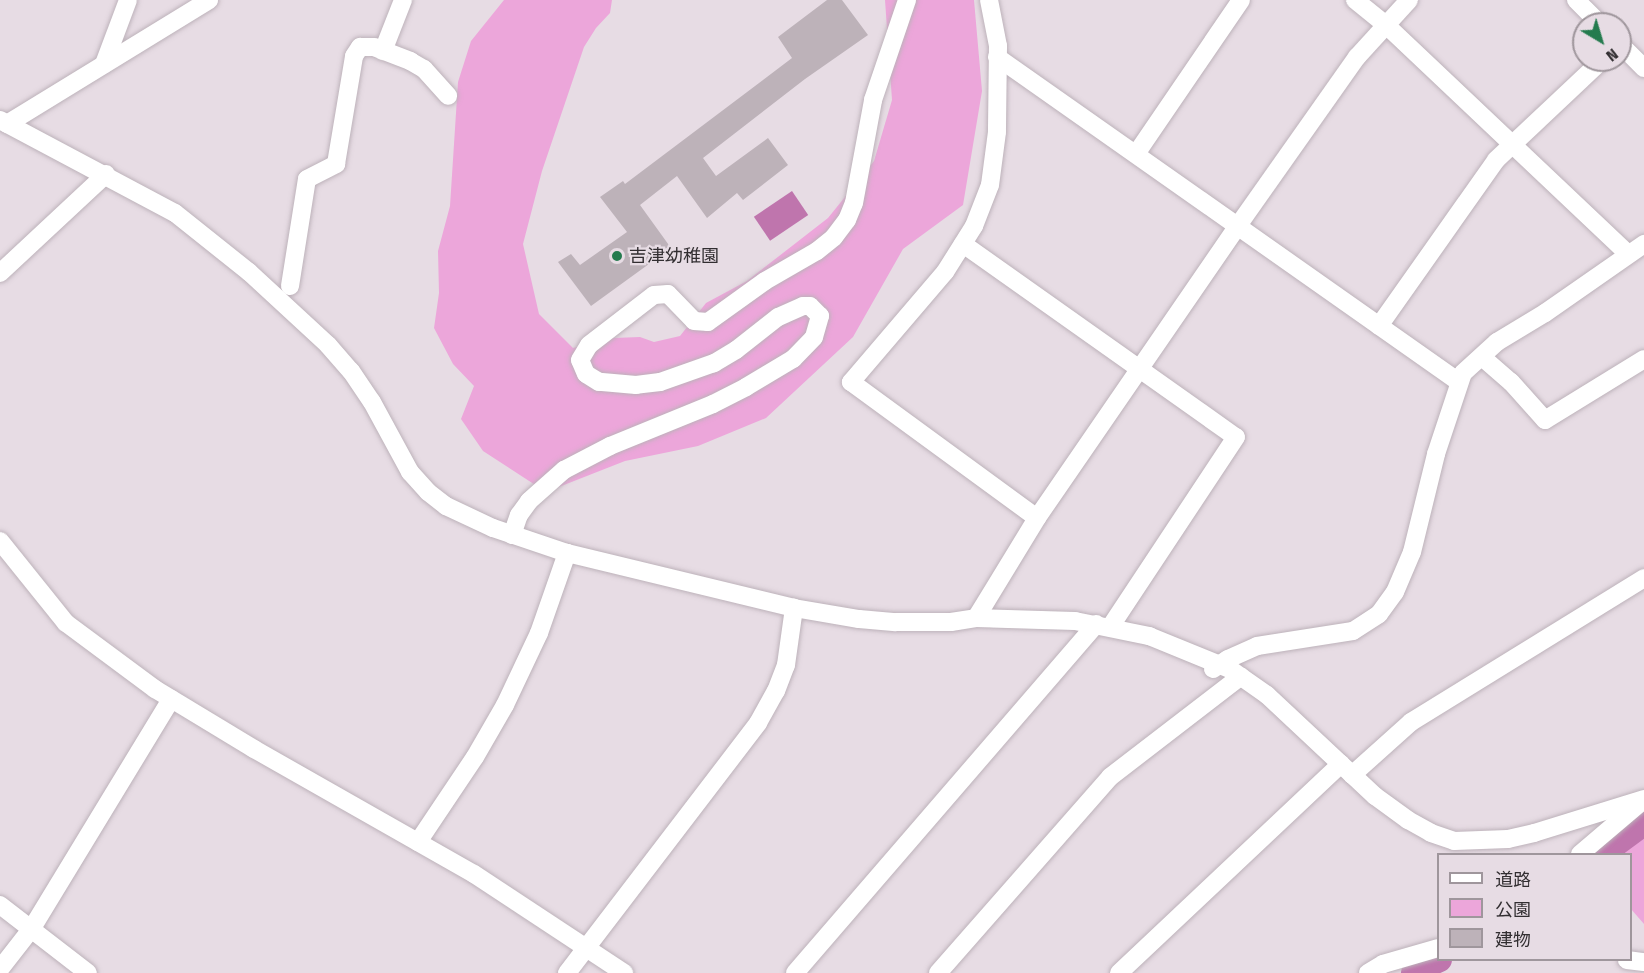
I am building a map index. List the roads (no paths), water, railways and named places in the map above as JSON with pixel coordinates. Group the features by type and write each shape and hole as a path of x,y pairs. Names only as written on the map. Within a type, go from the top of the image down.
{"street":[{"path":"104,64 128,0"},
{"path":"4,122 209,0"},
{"path":"383,51 403,0"},
{"path":"512,535 519,515 529,501 564,470 610,446 730,396 793,359 814,337 820,316 810,306 802,306 778,317 736,350 714,363 660,382 636,385 599,382 586,374 580,360 589,345 654,295 668,294 694,321 708,322 765,280 817,250 834,237 847,220 854,203 873,100 907,0"},
{"path":"989,0 998,46 997,132 990,184 974,226 945,272 851,382 1037,518"},
{"path":"1136,154 1241,0"},
{"path":"1354,0 1385,24 1628,254"},
{"path":"976,618 1037,518 1237,227 1357,57 1409,0"},
{"path":"1576,0 1588,12"},
{"path":"290,286 307,179 336,164 354,56 360,47 374,47 424,69 448,96"},
{"path":"1632,53 1644,68"},
{"path":"997,57 1459,382"},
{"path":"1379,326 1496,160 1589,72"},
{"path":"4,122 106,174 175,213 249,272 328,345 351,371 372,402 410,472 428,492 446,506 512,535 567,553 794,608 896,622 951,622 976,618 1103,625 1149,636 1241,676 1267,695 1346,770 1399,814 1435,834 1454,841 1508,839 1534,834 1644,799"},
{"path":"0,273 106,174"},
{"path":"1217,667 1257,646 1353,631 1379,614 1395,592 1412,552 1436,454 1463,374 1497,342 1545,313 1644,243"},
{"path":"795,973 1103,625 1236,437 1138,370 963,244"},
{"path":"1482,357 1510,382 1545,420 1644,359"},
{"path":"0,541 66,623 171,699 474,874 624,973"},
{"path":"418,842 476,757 505,705 539,633 567,553"},
{"path":"1119,973 1346,770 1412,722 1644,578"},
{"path":"567,973 758,723 776,691 786,665 794,608"},
{"path":"938,973 1110,777 1241,676"},
{"path":"0,969 32,928 171,699"},
{"path":"1582,853 1644,799"},
{"path":"1418,818 1454,853"},
{"path":"0,905 88,973"},
{"path":"1368,973 1383,964 1437,948"}],"waterway":[{"path":"1604,853 1644,824"},
{"path":"1413,973 1438,961"}],"place":[{"name":"吉津幼稚園","path":"617,256"}]}
